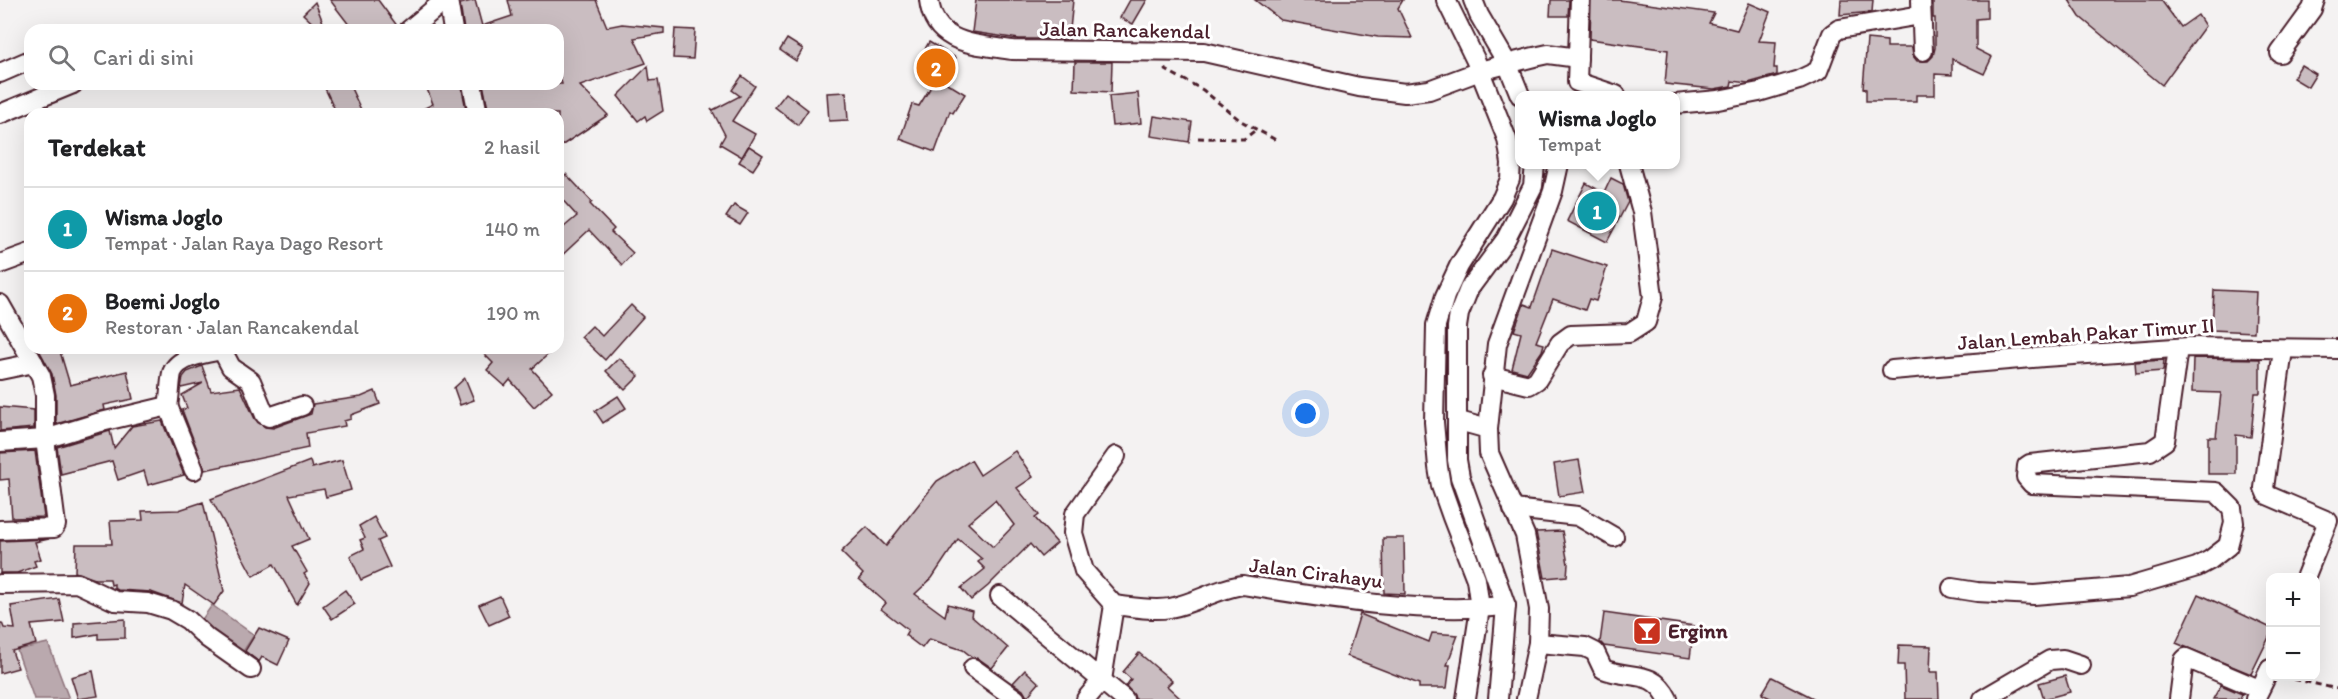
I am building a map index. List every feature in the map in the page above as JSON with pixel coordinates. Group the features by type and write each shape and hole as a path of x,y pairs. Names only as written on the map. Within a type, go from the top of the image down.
{"street":[{"path":"416,24 446,0 452,24"},
{"name":"Jalan Rancakendal","path":"929,0 933,20 956,39 1012,50 1204,52 1389,92 1429,90 1480,71 1548,54 1578,58"},
{"path":"1446,0 1480,71 1507,139 1510,163 1510,179 1502,198 1459,266 1445,296 1436,325 1434,422 1441,486 1476,579 1480,608 1466,699"},
{"path":"1473,0 1479,15 1507,63 1518,91"},
{"path":"1576,89 1580,0"},
{"path":"2280,53 2316,0"},
{"path":"1680,104 1718,100 1759,92 1799,80 1818,71 1832,34 1839,29 1921,8 1923,51"},
{"path":"0,73 24,63"},
{"path":"0,114 58,90"},
{"path":"473,90 477,108"},
{"path":"1498,699 1506,606 1460,477 1457,460 1459,421 1456,368 1457,327 1459,314 1469,289 1506,239 1533,186 1535,169"},
{"path":"1526,699 1538,643 1539,609 1527,542 1489,453 1488,429 1497,344 1553,191 1558,169"},
{"path":"1492,376 1529,385 1538,380 1560,343 1571,335 1629,333 1646,322 1653,297 1642,212 1630,169"},
{"path":"2,261 24,255"},
{"path":"0,304 24,346"},
{"path":"1436,325 1457,327"},
{"path":"1952,588 1977,592 2034,595 2129,587 2197,567 2228,546 2234,523 2232,508 2216,492 2032,484 2026,477 2027,466 2030,464 2150,451 2159,447 2165,441 2178,348"},
{"name":"Jalan Lembah Pakar Timur II","path":"1892,370 2178,348 2338,350"},
{"path":"2283,350 2264,481 2267,495 2333,521 2307,573"},
{"path":"0,530 54,528 56,525 45,439 45,395 41,376 29,354"},
{"path":"194,470 168,406 172,373 192,355 197,354"},
{"path":"224,354 231,367 251,381 265,415 270,417 302,406"},
{"path":"0,370 34,363"},
{"path":"1434,366 1456,368"},
{"path":"0,442 45,439 97,423 168,406"},
{"path":"1459,421 1488,429"},
{"path":"1086,699 1101,680 1114,605 1100,592 1084,571 1073,533 1075,514 1116,456"},
{"path":"1513,508 1578,516 1614,537"},
{"path":"0,584 77,583 115,601 148,603 171,610 188,620 207,638 251,669"},
{"name":"Jalan Cirahayu","path":"1114,605 1138,608 1172,607 1230,586 1243,585 1357,603 1480,608 1506,606"},
{"path":"1000,596 1125,699"},
{"path":"1538,643 1585,647 1595,652 1603,669 1651,678 1663,688 1668,699"},
{"path":"2179,699 2184,660 2187,658 2257,694 2266,678"},
{"path":"1983,699 2050,660 2063,659 2081,665"},
{"path":"973,668 1016,699"}],"path":[{"path":"1159,50 1164,71 1203,90 1241,121 1276,140"},
{"path":"1198,138 1244,139 1257,129"},
{"path":"2302,681 2338,689"}],"shaded area":[{"path":"212,605 254,635 238,659 196,628"},
{"path":"48,643 69,699 34,699 17,650"}],"building":[{"path":"330,0 378,0 396,24 348,24"},
{"path":"475,0 481,24 463,24 460,4"},
{"path":"508,0 596,0 607,27 622,24 664,28 664,33 634,38 646,63 580,86 608,115 564,144 564,108 488,108 484,90 564,90 564,24 488,24 512,16"},
{"path":"976,0 1073,0 1069,39 1019,39 972,32"},
{"path":"1130,0 1147,0 1133,24 1120,18"},
{"path":"1255,0 1403,0 1398,8 1412,38 1378,37 1281,20"},
{"path":"1551,0 1569,0 1568,16 1550,16"},
{"path":"1591,0 1619,0 1714,13 1709,23 1737,30 1749,3 1770,12 1759,41 1776,42 1774,68 1777,68 1777,75 1748,83 1732,81 1731,86 1714,89 1665,84 1668,50 1590,39"},
{"path":"1841,0 1873,0 1872,12 1840,15"},
{"path":"1933,0 1987,0 1987,18 1976,19 1976,49 1992,57 1984,74 1952,59 1952,75 1935,74 1935,95 1916,95 1916,101 1866,101 1866,89 1863,88 1867,39 1887,41 1887,47 1912,47 1913,56 1917,61 1928,61 1933,56 1935,48"},
{"path":"2069,0 2161,0 2181,27 2198,15 2205,26 2162,85 2080,17"},
{"path":"315,2 324,24 314,24 303,14"},
{"path":"675,29 695,30 693,59 673,58"},
{"path":"787,39 803,49 796,61 780,50"},
{"path":"929,42 956,58 944,79 917,63"},
{"path":"1075,62 1112,62 1111,92 1074,90"},
{"path":"2301,65 2316,74 2308,87 2293,78"},
{"path":"648,66 650,81 658,80 663,111 647,121 645,116 638,121 618,96"},
{"path":"742,76 755,86 732,121 755,134 742,157 720,144 725,135 711,108 713,110 740,96 732,90"},
{"path":"937,77 965,94 953,113 950,111 935,152 900,139 912,104 919,106"},
{"path":"326,90 352,90 360,108 334,108"},
{"path":"427,90 462,90 466,108 425,108 433,104"},
{"path":"846,92 848,120 829,121 827,93"},
{"path":"786,93 808,110 798,125 775,107"},
{"path":"1138,93 1141,123 1112,126 1109,96"},
{"path":"1154,116 1192,122 1189,142 1151,136"},
{"path":"749,146 763,155 753,170 739,162"},
{"path":"566,174 592,202 590,204 614,229 611,232 633,253 622,265 589,230 564,253 564,227 577,216 564,202 564,176"},
{"path":"1611,178 1623,184 1628,202 1607,242 1567,221 1586,183 1604,193"},
{"path":"734,205 748,213 740,225 726,217"},
{"path":"1552,249 1607,267 1596,301 1589,299 1585,310 1553,299 1536,342 1544,344 1542,351 1527,373 1512,369 1521,333 1514,331 1524,304 1532,307"},
{"path":"2214,290 2256,292 2254,332 2212,330"},
{"path":"631,305 643,317 605,360 581,337 592,326 602,336"},
{"path":"41,354 61,354 70,385 127,371 133,399 104,405 105,410 56,424 56,395 52,374"},
{"path":"484,354 548,354 532,369 552,391 534,407 510,380 505,386 487,370 493,363"},
{"path":"619,358 639,376 625,390 606,371"},
{"path":"2193,358 2260,359 2260,393 2255,393 2251,437 2236,435 2236,474 2208,474 2208,437 2216,437 2221,393 2192,392"},
{"path":"2164,360 2163,371 2136,373 2135,362"},
{"path":"202,366 211,391 240,387 255,419 265,427 273,428 311,414 313,404 361,397 375,391 380,404 351,415 351,419 344,421 345,426 306,433 308,448 205,470 182,410 187,408 182,395 203,383 181,388 183,377 187,372"},
{"path":"465,378 474,400 460,405 454,388"},
{"path":"618,396 626,408 603,423 595,411"},
{"path":"0,407 34,410 34,428 0,431"},
{"path":"162,421 184,475 148,485 144,471 118,480 112,461 61,474 57,447 110,431 114,448 132,426"},
{"path":"35,451 44,517 12,518 9,479 0,480 0,453"},
{"path":"1015,451 1033,477 1017,488 1039,515 1035,518 1057,543 1041,557 1030,544 971,600 961,588 985,569 978,562 982,559 958,539 932,578 915,594 945,616 948,604 972,611 971,616 1008,648 992,668 963,650 929,639 922,648 905,635 908,630 881,609 886,603 859,579 863,574 841,552 867,527 886,546 937,481 971,460 980,475","holes":["995,500 1014,525 993,547 968,523"]},
{"path":"342,460 351,490 326,497 324,489 289,495 309,539 292,546 307,572 304,574 310,583 297,605 274,564 253,576 211,499 310,461 312,468"},
{"path":"1579,460 1585,492 1559,496 1554,464"},
{"path":"203,502 224,591 214,605 185,585 182,603 151,592 118,590 114,588 114,584 111,585 110,579 95,579 75,572 76,544 112,544 110,521 143,520 142,511 179,510"},
{"path":"374,517 385,538 378,541 390,567 361,580 350,556 364,549 360,540 365,538 359,526"},
{"path":"1562,531 1568,564 1567,576 1545,578 1536,532"},
{"path":"1383,538 1404,538 1405,594 1384,593"},
{"path":"49,539 35,542 41,559 34,561 36,566 17,573 0,573 0,541"},
{"path":"345,590 355,604 332,619 323,606"},
{"path":"2199,594 2266,626 2266,643 2251,674 2176,643"},
{"path":"500,596 509,616 489,625 479,605"},
{"path":"59,599 64,622 31,625 36,644 12,651 18,668 0,673 0,623 4,628 15,629 11,606"},
{"name":"Erginn","path":"1604,613 1694,626 1690,658 1604,646 1600,642"},
{"path":"1360,614 1429,642 1432,633 1458,635 1447,665 1450,665 1447,688 1419,688 1419,684 1347,656"},
{"path":"125,619 125,638 98,639 98,634 74,638 74,623"},
{"path":"259,628 289,641 278,665 262,657 259,662 245,651"},
{"path":"1899,645 1931,646 1930,672 1938,672 1939,699 1905,699 1904,665 1898,665"},
{"path":"1139,653 1172,681 1167,686 1181,699 1135,699 1126,686 1131,679 1123,672"},
{"path":"1025,670 1039,683 1027,697 1023,690 1013,683"},
{"path":"93,671 98,696 78,699 71,677"},
{"path":"2065,676 2070,692 2044,699 2039,683"},
{"path":"1772,677 1815,699 1772,699 1762,694"},
{"path":"2221,685 2242,694 2240,699 2213,699"}],"place":[{"name":"Boemi Joglo","path":"936,68"},
{"name":"Wisma Joglo","path":"1597,211"},
{"name":"Erginn","path":"1647,631"}]}
